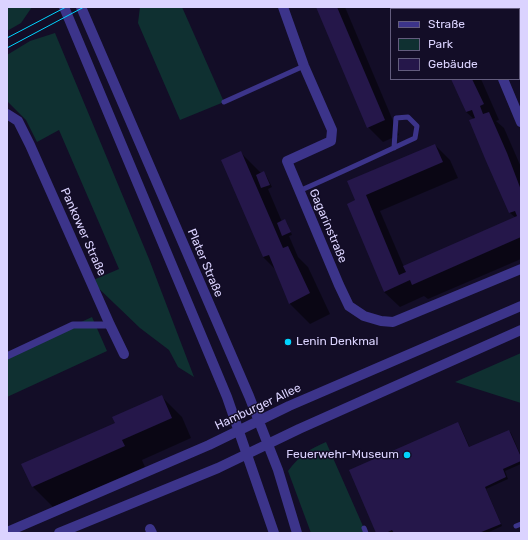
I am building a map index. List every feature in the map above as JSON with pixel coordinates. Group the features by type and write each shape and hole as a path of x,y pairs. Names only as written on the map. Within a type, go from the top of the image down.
{"street":[{"path":"64,7 228,397 274,533"},
{"name":"Plater Straße","path":"81,7 268,444 278,470 297,533"},
{"name":"Gagarinstraße","path":"283,7 304,66 332,130 331,141 288,161 299,191 349,306 364,316 381,321 393,322 521,269"},
{"path":"503,80 521,122"},
{"name":"Pankower Straße","path":"7,114 18,121 124,354"},
{"name":"Hamburger Allee","path":"7,532 209,446 288,406 521,306"},
{"path":"7,356 73,325 110,325"},
{"path":"59,533 218,468 521,330"}],"lane":[{"path":"224,102 304,66"},
{"path":"299,191 394,148 415,138 416,126 408,117 396,118 394,148"}],"green space":[{"path":"7,7 32,7 21,23 7,31"},
{"path":"140,7 182,7 224,102 180,120 138,23"},
{"path":"521,7 521,28 520,8 500,8"},
{"path":"55,33 149,259 194,377 178,367 169,350 140,328 91,281 119,269 59,130 37,142 26,120 7,101 7,55 30,41"},
{"path":"92,317 107,351 7,397 7,356"},
{"path":"521,353 521,403 455,382"},
{"path":"326,442 366,533 311,533 288,471 296,461 314,447"}],"building":[{"path":"316,7 337,7 385,120 367,128"},
{"path":"421,7 442,7 442,8"},
{"path":"451,80 472,80 484,104 480,106 483,114 489,112 521,190 521,237 412,285 410,280 384,292 347,204 355,200 347,181 435,144 443,162 366,195 399,275 406,272 403,266 517,216 515,211 509,213 486,161 469,120 475,118 472,110 466,112"},
{"path":"241,151 283,248 288,246 310,293 289,304 269,255 263,257 221,160"},
{"path":"264,171 270,185 261,188 256,175"},
{"path":"285,219 291,232 282,236 277,223"},
{"path":"162,395 172,418 122,440 125,446 32,487 21,464 115,423 112,417"},
{"path":"458,422 469,447 509,430 521,457 521,461 503,469 506,477 485,487 501,524 479,533 394,533 392,530 386,533 376,533 349,470"}],"tram line":[{"path":"7,38 66,7"},
{"path":"7,48 84,7"}],"place":[{"name":"Lenin Denkmal","path":"288,342"},
{"name":"Feuerwehr-Museum","path":"407,455"}]}
